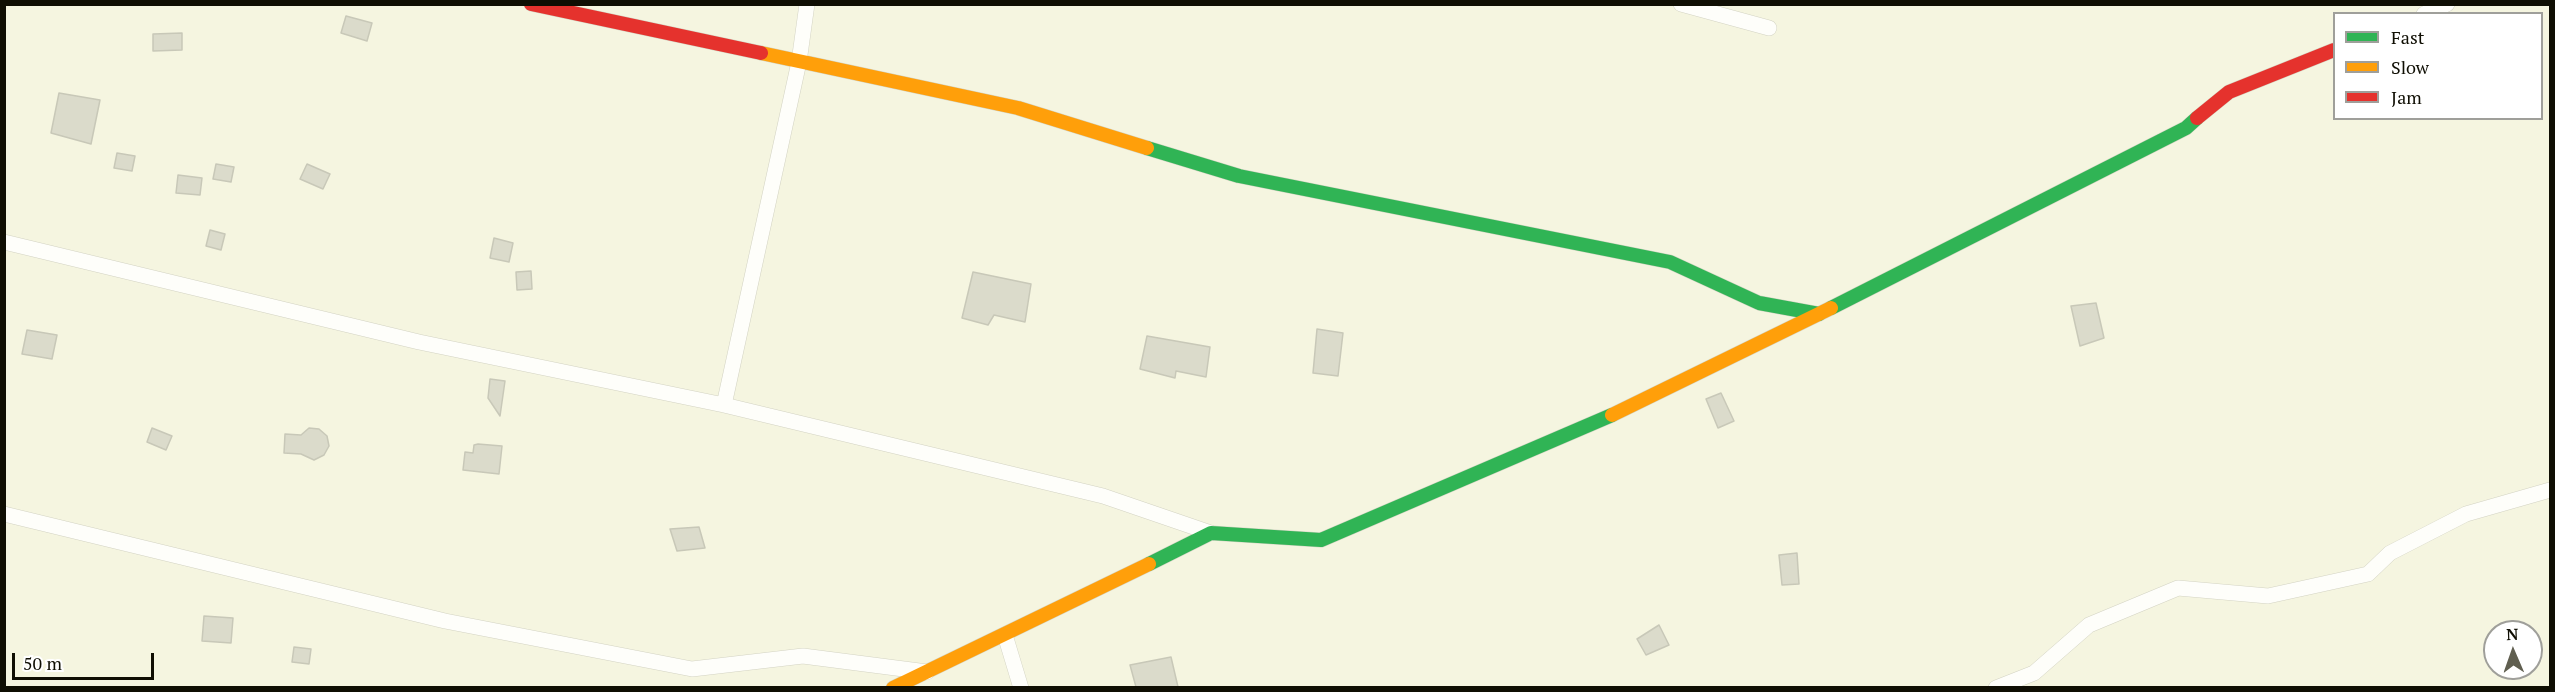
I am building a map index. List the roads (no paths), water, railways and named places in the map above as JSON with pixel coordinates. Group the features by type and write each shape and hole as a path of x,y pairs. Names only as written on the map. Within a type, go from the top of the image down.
{"street":[{"path":"531,4 1018,108 1239,176 1670,262 1759,303 1819,314"},
{"path":"724,405 799,62 807,4"},
{"path":"1681,4 1769,28"},
{"path":"2429,12 2447,4"},
{"path":"4,242 419,342 724,405 1103,496 1211,533 1321,540 1606,418 1819,314 2186,128 2229,92 2333,50"},
{"path":"1996,687 2034,673 2089,625 2178,588 2268,596 2368,574 2390,553 2466,514 2550,490"},
{"path":"4,514 445,621 692,669 803,656 930,672"},
{"path":"894,687 930,672 1211,533"},
{"path":"1005,635 1021,687"}]}
